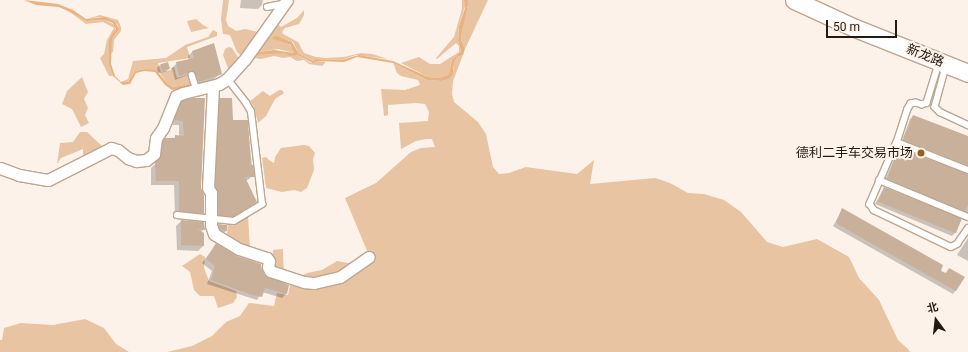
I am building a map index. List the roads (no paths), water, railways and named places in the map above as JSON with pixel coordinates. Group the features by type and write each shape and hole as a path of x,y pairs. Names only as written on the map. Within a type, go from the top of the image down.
{"main road":[{"name":"新龙路","path":"794,0 855,28 944,61 968,68"},
{"name":"新龙路","path":"803,0 968,72"}],"street":[{"path":"0,168 19,175 48,180 111,148 118,150 132,160 146,160 154,154 156,138 163,128 176,96 213,86 227,79 245,59 285,2"},
{"path":"213,86 208,188 211,193 211,229 218,237 244,251 267,258 269,261 268,267 270,271 304,282 314,283 340,277 369,257"}],"lane":[{"path":"267,6 285,2"},
{"path":"944,61 935,107 940,112 968,125"},
{"path":"944,61 930,100 925,105 911,104 908,109 897,142 879,180 870,204 874,210 951,247 957,244 968,228"},
{"path":"192,75 197,90"},
{"path":"177,215 234,221 262,204 251,112 246,103 227,79"},
{"path":"897,142 968,170"},
{"path":"879,180 968,217"}],"place":[{"name":"德利二手车交易市场","path":"921,153"}]}
